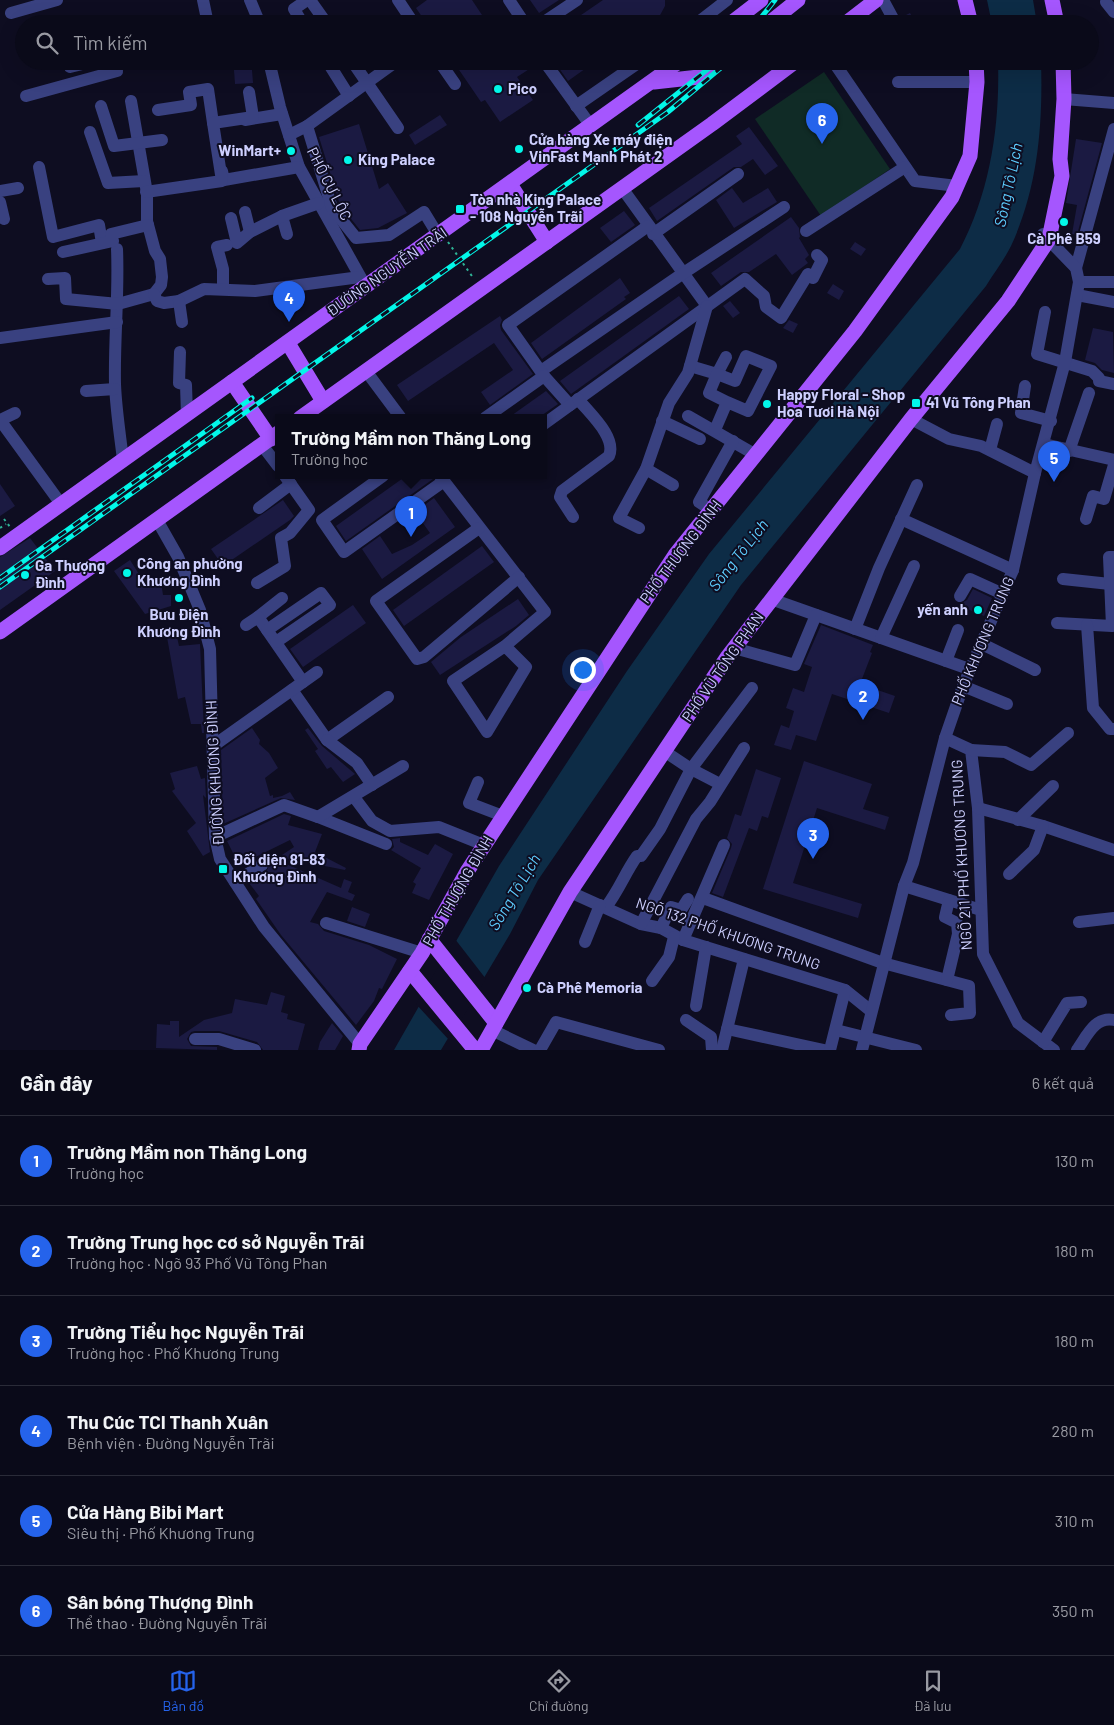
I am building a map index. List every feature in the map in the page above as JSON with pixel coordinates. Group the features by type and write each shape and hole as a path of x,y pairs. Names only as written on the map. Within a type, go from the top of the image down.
{"main road":[{"path":"742,15 761,0"},
{"path":"779,15 798,0"},
{"path":"857,15 876,0"},
{"path":"965,0 968,15"},
{"path":"1052,0 1055,15"},
{"name":"ĐƯỜNG NGUYỄN TRÃI","path":"0,548 288,343 363,282 442,236 510,184 668,70"},
{"name":"ĐƯỜNG NGUYỄN TRÃI","path":"652,82 699,77 708,70"},
{"path":"305,414 784,70"},
{"name":"PHỐ THƯỢNG ĐÌNH","path":"360,1047 414,977 429,939 484,845 675,555 855,331 914,252 957,186 970,156 976,70"},
{"path":"1046,237 1054,175 1060,160 1064,99 1063,70"},
{"path":"510,184 547,242"},
{"name":"PHỐ VŨ TÔNG PHAN","path":"480,1050 570,892 734,648 911,419 958,365 1001,308 1002,298 1046,237"},
{"path":"288,343 323,401"},
{"path":"0,632 270,439 232,382"},
{"path":"429,939 494,1026"},
{"path":"414,977 475,1050"}],"street":[{"path":"203,0 206,15"},
{"path":"298,15 294,9 308,0 320,15"},
{"path":"398,0 408,15"},
{"path":"509,0 519,15"},
{"path":"554,15 577,0"},
{"path":"883,0 891,15"},
{"path":"11,13 52,1"},
{"path":"255,2 257,15"},
{"path":"705,15 719,2"},
{"path":"26,96 117,70"},
{"name":"PHỐ CỰ LỘC","path":"271,70 282,114 299,167 363,282"},
{"path":"333,70 349,96"},
{"path":"358,70 398,128"},
{"path":"289,135 307,126 385,70"},
{"path":"446,70 455,84"},
{"path":"550,70 591,126"},
{"path":"576,106 628,70"},
{"path":"839,70 915,181 957,186"},
{"path":"898,82 977,82"},
{"path":"158,110 191,105 189,92 208,89 224,180 299,167"},
{"path":"214,124 253,116 249,92"},
{"path":"1064,99 1114,103"},
{"path":"48,279 65,278 66,299 118,304 154,294 161,285 160,260 155,251 148,225 145,186 131,101"},
{"path":"101,106 114,146 162,140"},
{"path":"214,124 282,114"},
{"path":"90,132 108,183 145,186 222,180 214,124"},
{"path":"307,126 332,208 356,238 388,235 424,212 442,236"},
{"path":"1046,237 1076,268 1086,238 1099,180 1113,133"},
{"path":"39,167 53,237 98,225 102,244"},
{"path":"806,231 905,167"},
{"path":"573,517 560,497 562,491 609,456 612,448 606,434 543,373 508,325 520,315 738,174"},
{"path":"0,191 18,188"},
{"path":"622,188 682,274 707,306"},
{"path":"0,202 4,219"},
{"path":"231,218 237,242 250,232 282,216 319,202"},
{"path":"490,414 543,373 682,274 784,207"},
{"path":"245,212 250,232"},
{"path":"282,216 287,234"},
{"path":"63,252 113,241 111,234 148,225"},
{"path":"223,289 223,269 217,247 227,245"},
{"path":"116,249 118,304 116,322 117,423 123,460"},
{"path":"547,422 745,280 764,296 766,307 781,318 808,274 813,278 822,260 817,255"},
{"name":"PHỐ KHƯƠNG TRUNG","path":"863,1044 945,738 963,686 1013,570 1065,362 1078,289 1076,268"},
{"path":"154,294 157,301 164,303 179,301 204,289 255,291 363,282"},
{"path":"1078,289 1114,282"},
{"path":"1078,289 1114,302"},
{"path":"179,301 182,322"},
{"path":"639,528 619,518 646,470 662,421 676,389 690,366 707,306"},
{"path":"1045,312 1037,354 1092,371 1099,378 1099,381 1114,384"},
{"path":"0,338 116,322"},
{"path":"180,352 179,383 186,385 187,415"},
{"path":"690,366 717,374 734,381 746,356 771,366 748,411 709,393 717,374 726,357"},
{"path":"366,371 398,414"},
{"path":"1025,386 1021,413 1051,421"},
{"path":"86,391 116,389"},
{"path":"1070,450 1089,393"},
{"path":"715,430 727,402"},
{"path":"16,413 0,420 61,504"},
{"path":"688,416 756,455"},
{"path":"911,419 949,439 986,448 1036,473"},
{"path":"662,421 700,439"},
{"path":"986,448 997,424"},
{"path":"270,439 275,456"},
{"path":"711,510 699,502 733,441"},
{"path":"1044,444 1114,460"},
{"path":"1086,519 1092,496 1104,499 1114,465"},
{"path":"646,470 673,485"},
{"path":"379,479 322,520 344,552 441,479"},
{"path":"443,479 545,612 505,646 453,680 486,732 526,667 505,646"},
{"path":"257,583 285,566 281,538 290,533 309,510 288,480 259,508"},
{"path":"855,629 917,485"},
{"path":"901,519 1013,570"},
{"name":"ĐƯỜNG KHƯƠNG ĐÌNH","path":"157,520 178,556 200,610 210,649 215,837 220,859 264,927 360,1047"},
{"path":"479,528 376,601 417,659 424,657 519,576"},
{"path":"1057,623 1112,626 1109,558 1114,557"},
{"path":"881,638 914,566"},
{"path":"960,596 970,578 1004,594"},
{"path":"1063,579 1110,584"},
{"path":"267,630 321,593 330,605 276,642"},
{"path":"246,625 282,598"},
{"path":"771,600 970,669"},
{"path":"734,648 790,662 795,665 816,615"},
{"path":"258,617 276,642 327,740 357,763 372,786"},
{"path":"1087,625 1093,708 1110,729 1114,728"},
{"path":"946,661 958,630"},
{"path":"982,644 1035,670"},
{"path":"213,746 317,672"},
{"path":"963,686 1007,704"},
{"path":"585,942 603,906 620,889 637,856 641,856 660,829 691,769 752,688"},
{"path":"327,740 388,697"},
{"path":"972,750 1005,752 1031,765 1068,733"},
{"name":"NGÕ 211 PHỐ KHƯƠNG TRUNG","path":"945,738 972,750 978,808 983,954 1018,1023 1054,1050"},
{"path":"641,924 696,819 710,802 744,748"},
{"path":"664,751 691,769 720,784"},
{"path":"318,817 403,766"},
{"path":"478,782 469,803 503,816"},
{"path":"1018,820 1053,786"},
{"path":"354,797 372,821 390,831 439,827 484,845"},
{"path":"215,837 284,805 386,844"},
{"path":"978,808 1043,826 1114,850"},
{"path":"1009,874 1034,850 1043,826"},
{"path":"652,981 669,957 703,898 724,845"},
{"path":"235,882 262,866 263,861"},
{"path":"904,886 981,910"},
{"name":"NGÕ 132 PHỐ KHƯƠNG TRUNG","path":"570,892 641,924 661,928 679,938 845,990 872,1011"},
{"path":"703,898 884,963 969,986 970,1013 951,1016"},
{"path":"661,928 671,908 680,910 688,899"},
{"path":"948,980 958,934 958,923 945,917 950,900"},
{"path":"1079,922 1114,918"},
{"path":"326,923 422,953"},
{"path":"696,1006 706,947"},
{"path":"722,1050 744,959"},
{"path":"830,1050 845,990"},
{"path":"1043,1042 1067,1003 1081,1002"},
{"path":"1077,1050 1096,1023 1103,1019 1114,1020"},
{"path":"686,1020 711,1037 712,1050"},
{"path":"540,1050 556,1022 657,1050"},
{"path":"494,1026 521,1046 534,1050"},
{"path":"727,1029 824,1050"},
{"path":"836,1030 863,1044 916,1050"},
{"path":"195,1039 219,1039 234,1047 256,1050"}],"path":[{"path":"442,236 479,286"},
{"path":"0,524 6,522 0,528"}],"green space":[{"path":"824,72 890,169 821,216 755,119"}],"water":[{"path":"987,0 1033,0 1036,15 990,15"},
{"name":"Sông Tô Lịch","path":"998,70 1041,70 1040,132 1033,179 1020,224 1005,256 986,286 741,585 538,880 510,934 441,1050 394,1050 499,866 627,671 709,554 960,249 979,205 986,182 995,134"}],"pier":[{"path":"455,939 486,979 449,1040 416,1004"}],"building":[{"path":"427,0 472,0 482,15 421,15 416,8"},
{"path":"530,0 559,0 539,13"},
{"path":"603,0 665,0 665,6 660,15 581,15"},
{"path":"234,70 252,70 253,83 235,84"},
{"name":"Pico","path":"459,70 528,70 517,77 533,100 500,122 485,100 481,102"},
{"path":"560,70 583,70 568,81"},
{"path":"440,115 447,125 415,145 409,135"},
{"name":"King Palace","path":"359,124 379,189 388,183 407,213 378,228 360,230 340,205 319,137"},
{"path":"749,127 778,166 765,175 753,159 741,167 734,167 657,221 649,208 742,144 736,136"},
{"path":"1076,139 1102,143 1077,235 1072,234 1077,205 1066,203"},
{"path":"732,188 743,203 768,188 777,202 734,228 716,200"},
{"path":"624,211 635,225 611,242 600,228"},
{"path":"791,217 799,228 799,238 809,255 805,259 808,263 792,275 776,254 749,272 741,272 721,286 711,273"},
{"path":"855,242 866,249 861,256 850,249"},
{"path":"620,278 630,293 624,297 626,299 542,359 531,343"},
{"path":"833,284 844,291 839,300 827,293"},
{"path":"679,296 689,309 571,394 560,381"},
{"path":"730,301 740,313 733,318 723,306"},
{"path":"500,316 502,320 501,330 533,374 490,405 481,392 513,370 494,343 408,401 397,385"},
{"path":"789,320 798,324 793,333 783,328"},
{"path":"1093,328 1113,332 1114,373 1102,370 1095,363 1085,360"},
{"path":"546,391 558,404 544,414 514,414"},
{"path":"402,479 433,479 346,541 336,526"},
{"path":"0,484 15,506 0,516"},
{"path":"434,498 455,527 382,579 362,549 380,536 392,554 412,545 430,533 415,512"},
{"path":"283,500 294,516 223,566 211,549"},
{"name":"Ga Thượng Đình","path":"30,538 55,571 0,610 0,557"},
{"path":"482,546 494,562 404,626 393,610"},
{"path":"130,560 144,582 161,582 163,595 171,595 171,606 145,614 114,571"},
{"path":"973,589 992,598 984,616 958,605 967,600"},
{"path":"518,599 529,615 516,626 440,675 431,662 461,637"},
{"path":"353,605 366,623 303,667 290,649"},
{"path":"821,625 873,645 870,652 872,653 860,684 895,696 889,713 832,694 816,741 796,735 791,750 774,745 781,725 789,728 794,711 786,708 793,688 804,692 812,667 804,664"},
{"path":"167,637 177,637 179,646 200,644 204,733 202,733 201,724 191,724 185,697 178,699"},
{"path":"252,728 260,740 259,744 269,753 278,768 265,778 270,796 273,795 273,798 290,792 295,800 281,798 223,824 221,750"},
{"path":"308,728 322,746 355,774 343,782 331,767 327,769 315,751 318,749 305,730"},
{"path":"804,761 872,784 863,809 889,817 885,830 817,808 793,883 862,904 858,918 763,889"},
{"path":"197,766 201,779 205,778 206,798 203,795 210,852 203,856 187,831 196,823 172,791 175,789 170,773"},
{"path":"756,769 781,778 768,818 762,816 757,831 749,828 723,897 712,893 731,848 732,844 727,838 735,814 741,816"},
{"path":"284,814 291,816 288,825 322,834 315,852 346,868 345,870 279,857 294,847 290,840 235,867 232,859 235,857 227,841"},
{"path":"400,838 400,842 428,855 435,844 453,854 429,900 412,893 416,884 413,882 421,868 391,850 394,847 392,839"},
{"path":"275,859 341,888 344,879 352,882 348,892 355,895 352,901 327,892 310,922 318,924 324,931 369,945 397,959 382,989 379,988 374,1001 356,1025 281,935 256,899 259,896 249,883 266,872 271,862"},
{"path":"352,907 370,914 365,927 347,921"},
{"path":"271,992 285,996 281,1012 288,1014 287,1019 305,1024 298,1050 263,1050 257,1042 219,1031 191,1032 187,1039 191,1046 217,1047 217,1050 156,1048 157,1024 170,1025 170,1021 179,1021 179,1037 204,1020 232,1013 235,999 267,1005"},
{"path":"332,1023 343,1036 335,1050 318,1050 320,1042"}],"railway":[{"path":"763,15 775,0"},
{"path":"638,125 707,70"},
{"path":"0,587 668,112 718,70"},
{"path":"0,578 252,398"}],"place":[{"name":"Pico","path":"498,89"},
{"name":"Sân bóng Thượng Đình","path":"822,144"},
{"name":"Cửa hàng Xe máy điện VinFast Mạnh Phát 2","path":"519,149"},
{"name":"WinMart+","path":"291,151"},
{"name":"King Palace","path":"348,160"},
{"name":"Tòa nhà King Palace - 108 Nguyễn Trãi","path":"460,209"},
{"name":"Cà Phê B59","path":"1064,222"},
{"name":"Thu Cúc TCI Thanh Xuân","path":"289,322"},
{"name":"41 Vũ Tông Phan","path":"916,403"},
{"name":"Happy Floral - Shop Hoa Tươi Hà Nội","path":"767,404"},
{"name":"Cửa Hàng Bibi Mart","path":"1054,482"},
{"name":"Trường Mầm non Thăng Long","path":"411,537"},
{"name":"Công an phường Khương Đình","path":"127,573"},
{"name":"Ga Thượng Đình","path":"25,575"},
{"name":"Bưu Điện Khương Đình","path":"179,598"},
{"name":"yến anh","path":"978,610"},
{"name":"Trường Trung học cơ sở Nguyễn Trãi","path":"863,720"},
{"name":"Trường Tiểu học Nguyễn Trãi","path":"813,859"},
{"name":"Đối diện 81-83 Khương Đình","path":"223,869"},
{"name":"Cà Phê Memoria","path":"527,988"}]}
